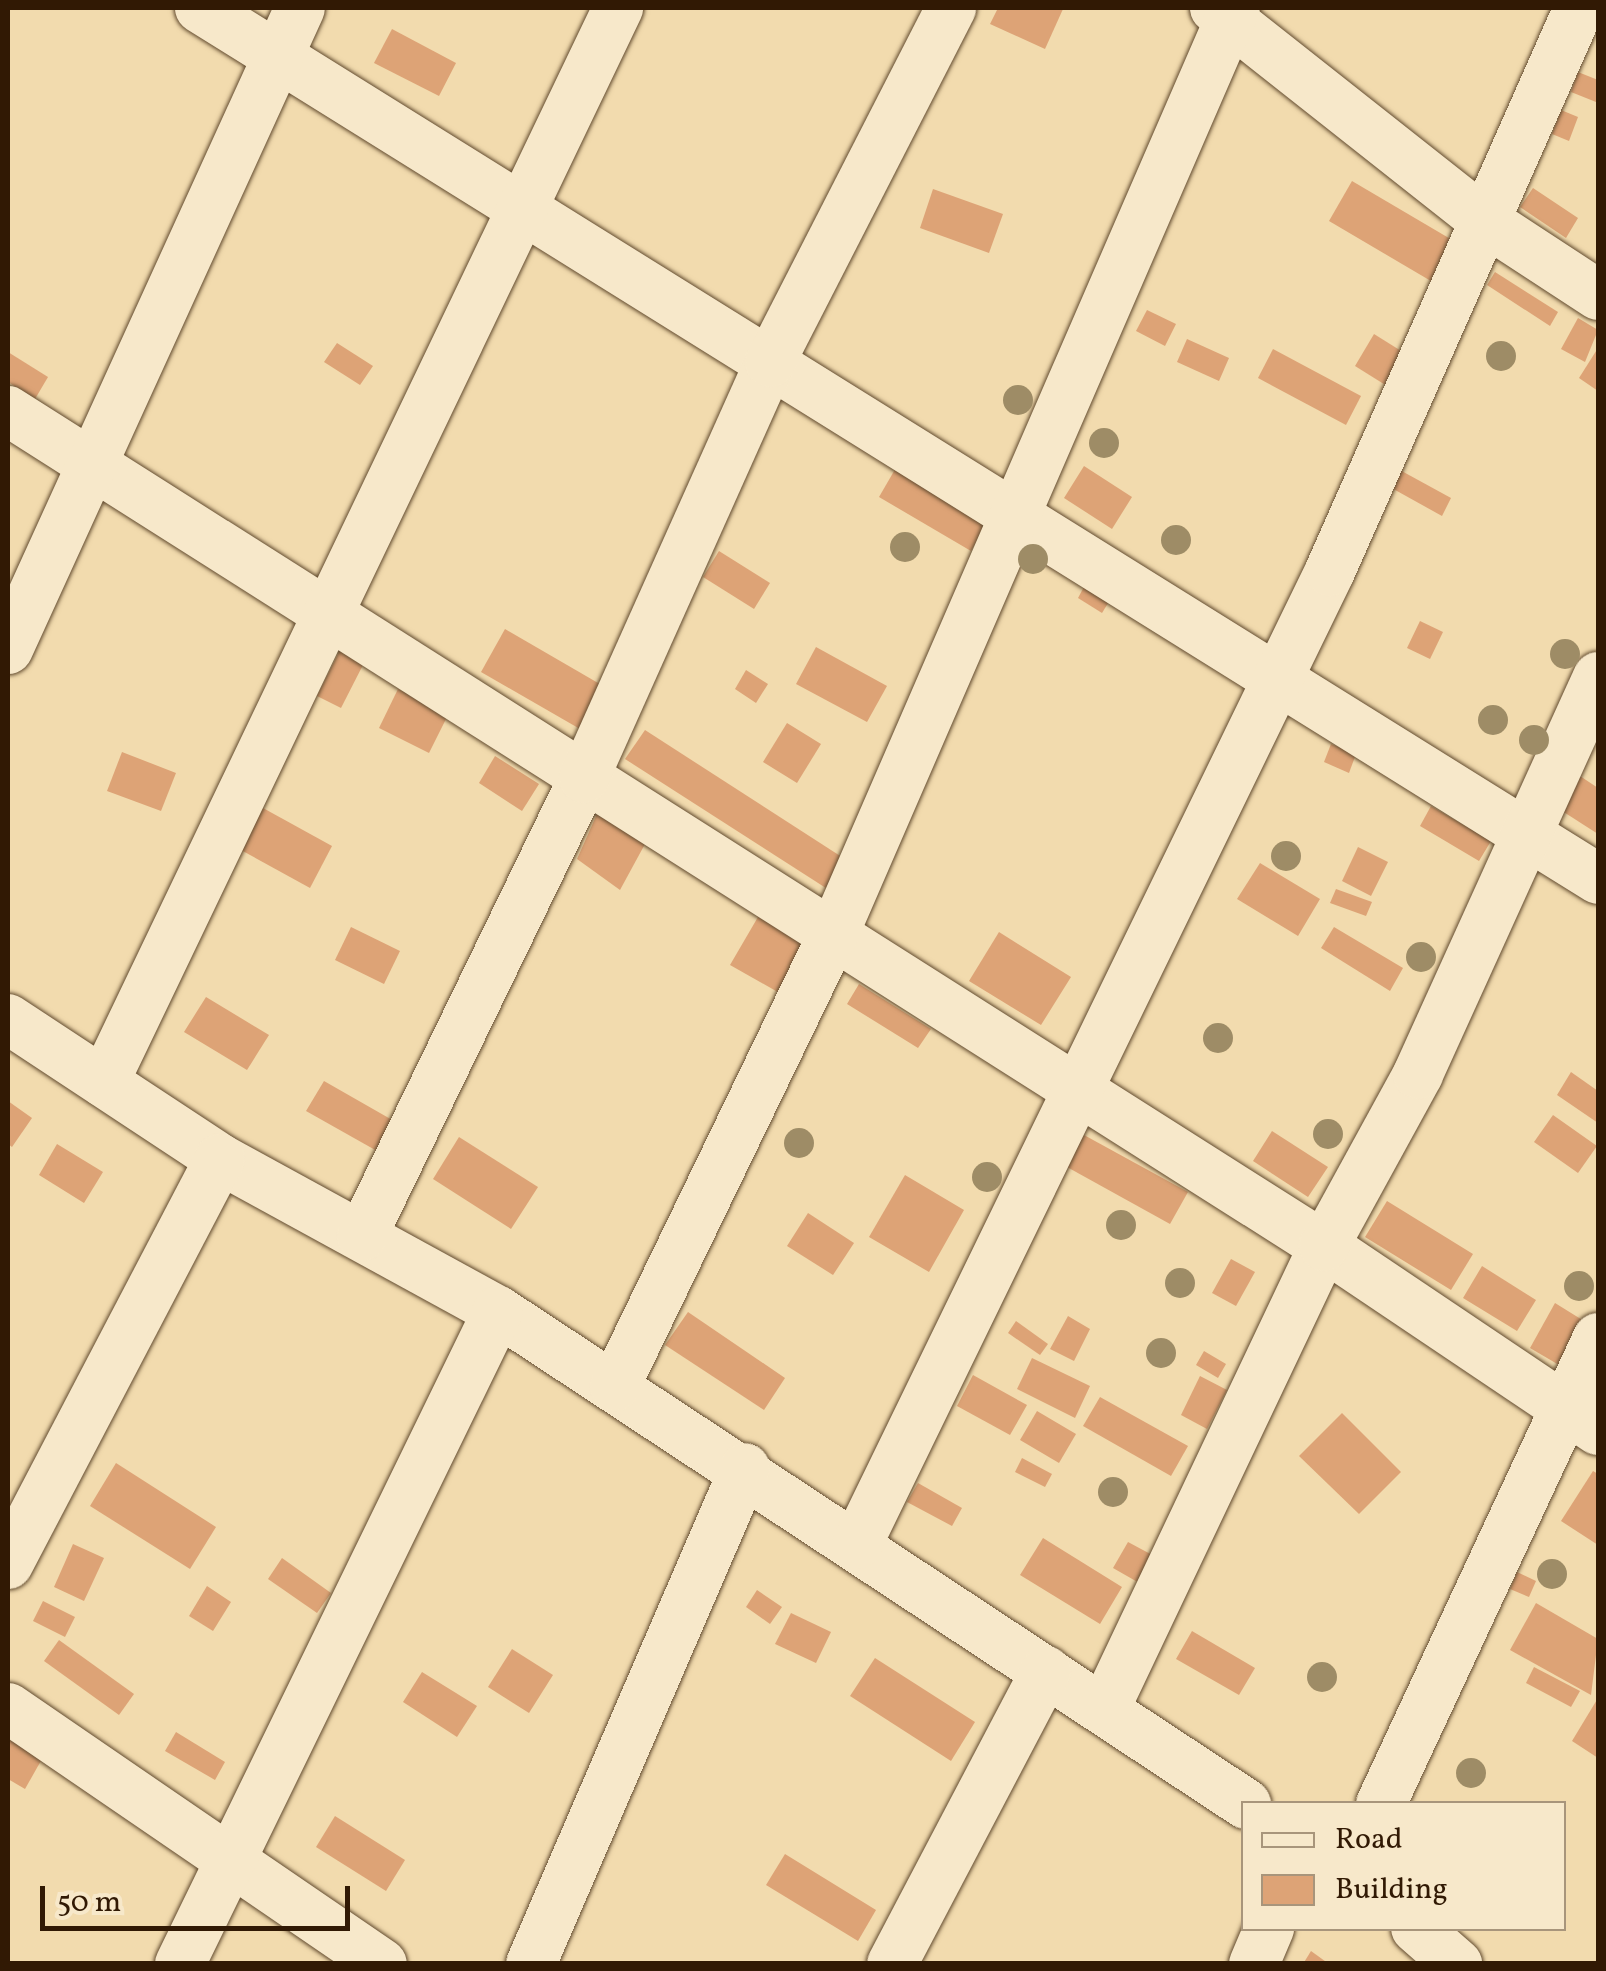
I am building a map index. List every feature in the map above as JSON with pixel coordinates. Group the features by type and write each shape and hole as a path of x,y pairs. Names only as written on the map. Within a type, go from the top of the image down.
{"street":[{"path":"200,8 1598,878"},
{"path":"8,649 300,8"},
{"path":"104,1082 325,613 618,8"},
{"path":"362,1236 584,778 770,362 950,8"},
{"path":"857,1544 1272,675 1330,571 1578,8"},
{"path":"616,1386 833,935 1018,516 1227,10 1485,221 1598,295"},
{"path":"8,410 1324,1246 1582,1420"},
{"path":"1104,1710 1324,1246 1530,836 1598,677"},
{"path":"8,1019 220,1159 498,1311 745,1468 1241,1801"},
{"path":"8,1564 220,1159"},
{"path":"180,1964 498,1311"},
{"path":"1383,1801 1582,1420 1598,1338"},
{"path":"531,1964 745,1468"},
{"path":"892,1964 1046,1671"},
{"path":"8,1708 229,1864 382,1964"},
{"path":"1254,1964 1268,1931"},
{"path":"1419,1931 1457,1964"}],"building":[{"path":"998,8 1063,9 1045,49 990,24"},
{"path":"392,29 456,63 439,96 374,63"},
{"path":"1578,72 1598,80 1596,102 1571,92"},
{"path":"1561,110 1578,117 1569,141 1552,134"},
{"path":"1352,181 1459,244 1436,284 1329,221"},
{"path":"1533,188 1578,218 1566,238 1520,207"},
{"path":"933,189 1003,214 989,253 920,228"},
{"path":"1495,272 1558,312 1550,326 1487,285"},
{"path":"1147,310 1176,324 1165,346 1136,331"},
{"path":"1578,318 1598,330 1585,362 1561,349"},
{"path":"1374,334 1406,354 1387,386 1355,366"},
{"path":"1187,339 1229,358 1219,381 1177,362"},
{"path":"337,343 373,366 360,385 324,362"},
{"path":"1598,348 1598,391 1579,378"},
{"path":"1273,349 1361,396 1346,425 1258,378"},
{"path":"8,352 48,377 35,399 8,382"},
{"path":"897,466 989,520 971,551 879,497"},
{"path":"1084,466 1132,497 1112,529 1064,498"},
{"path":"1398,469 1451,498 1442,516 1388,486"},
{"path":"719,551 770,583 754,609 703,577"},
{"path":"1085,585 1110,600 1102,613 1078,598"},
{"path":"1420,621 1443,632 1430,659 1407,648"},
{"path":"505,629 605,687 580,729 481,672"},
{"path":"816,647 887,686 867,722 796,684"},
{"path":"341,648 365,661 341,708 317,696"},
{"path":"746,670 768,684 756,703 735,689"},
{"path":"398,689 449,713 429,753 379,728"},
{"path":"787,723 821,744 797,783 763,762"},
{"path":"645,730 848,861 829,890 625,759"},
{"path":"1331,744 1356,754 1349,773 1324,762"},
{"path":"122,752 176,773 161,811 107,791"},
{"path":"495,756 539,784 522,811 479,783"},
{"path":"1580,776 1598,788 1598,834 1559,809"},
{"path":"1431,806 1491,841 1479,861 1420,826"},
{"path":"263,808 332,846 310,888 241,850"},
{"path":"597,814 645,844 620,890 577,859"},
{"path":"1358,847 1388,862 1371,896 1342,881"},
{"path":"1260,863 1320,899 1298,936 1237,899"},
{"path":"1336,889 1372,902 1366,916 1330,903"},
{"path":"758,917 810,947 783,995 730,965"},
{"path":"351,927 400,951 384,984 335,960"},
{"path":"1334,927 1403,968 1390,991 1321,948"},
{"path":"999,932 1071,977 1041,1025 969,981"},
{"path":"859,984 931,1029 918,1048 847,1004"},
{"path":"206,997 269,1035 247,1070 184,1032"},
{"path":"1571,1072 1598,1091 1598,1123 1557,1095"},
{"path":"324,1081 394,1121 377,1151 306,1111"},
{"path":"8,1101 32,1118 12,1147 8,1144"},
{"path":"1553,1115 1597,1146 1578,1173 1534,1142"},
{"path":"1272,1131 1328,1167 1308,1197 1253,1161"},
{"path":"1084,1135 1188,1192 1170,1224 1067,1167"},
{"path":"459,1137 538,1187 511,1229 433,1179"},
{"path":"57,1144 103,1172 84,1203 39,1175"},
{"path":"905,1175 964,1210 929,1272 869,1237"},
{"path":"1387,1201 1473,1254 1451,1290 1365,1237"},
{"path":"808,1213 854,1243 833,1275 787,1246"},
{"path":"1231,1259 1255,1272 1236,1306 1212,1293"},
{"path":"1482,1266 1536,1300 1517,1331 1463,1298"},
{"path":"1555,1303 1584,1321 1559,1365 1530,1348"},
{"path":"688,1312 785,1378 764,1410 665,1345"},
{"path":"1068,1316 1090,1329 1074,1361 1050,1349"},
{"path":"1016,1321 1048,1344 1040,1355 1008,1333"},
{"path":"1204,1351 1226,1364 1218,1378 1196,1365"},
{"path":"1032,1358 1090,1386 1075,1418 1017,1389"},
{"path":"973,1375 1027,1405 1010,1435 957,1406"},
{"path":"1200,1376 1227,1390 1207,1429 1181,1415"},
{"path":"1100,1397 1188,1446 1171,1476 1083,1426"},
{"path":"1037,1411 1076,1434 1059,1463 1020,1440"},
{"path":"1342,1413 1401,1472 1359,1514 1299,1456"},
{"path":"1022,1458 1052,1474 1045,1487 1015,1472"},
{"path":"116,1463 216,1527 190,1569 90,1506"},
{"path":"1593,1471 1598,1474 1598,1545 1561,1521"},
{"path":"918,1483 962,1508 952,1526 907,1502"},
{"path":"1043,1538 1122,1587 1100,1624 1020,1575"},
{"path":"1128,1542 1156,1557 1141,1584 1113,1568"},
{"path":"73,1544 104,1558 84,1601 54,1587"},
{"path":"282,1558 331,1593 317,1613 268,1579"},
{"path":"1517,1572 1536,1581 1529,1597 1510,1589"},
{"path":"207,1586 231,1602 213,1631 189,1616"},
{"path":"757,1590 782,1607 770,1624 746,1607"},
{"path":"43,1601 75,1617 65,1637 33,1621"},
{"path":"1536,1603 1598,1639 1591,1695 1510,1650"},
{"path":"791,1613 831,1632 816,1663 775,1644"},
{"path":"1192,1631 1255,1668 1239,1695 1176,1659"},
{"path":"59,1640 134,1694 119,1715 44,1661"},
{"path":"512,1649 553,1675 529,1713 488,1687"},
{"path":"875,1658 975,1722 951,1761 850,1696"},
{"path":"1534,1667 1580,1691 1571,1707 1526,1683"},
{"path":"422,1672 477,1706 457,1737 403,1702"},
{"path":"1598,1698 1598,1758 1572,1741"},
{"path":"176,1732 225,1762 215,1780 165,1751"},
{"path":"8,1739 42,1759 25,1789 8,1779"},
{"path":"335,1816 405,1860 386,1891 316,1847"},
{"path":"785,1854 876,1910 858,1941 766,1885"},
{"path":"1311,1951 1329,1964 1303,1964"}]}
